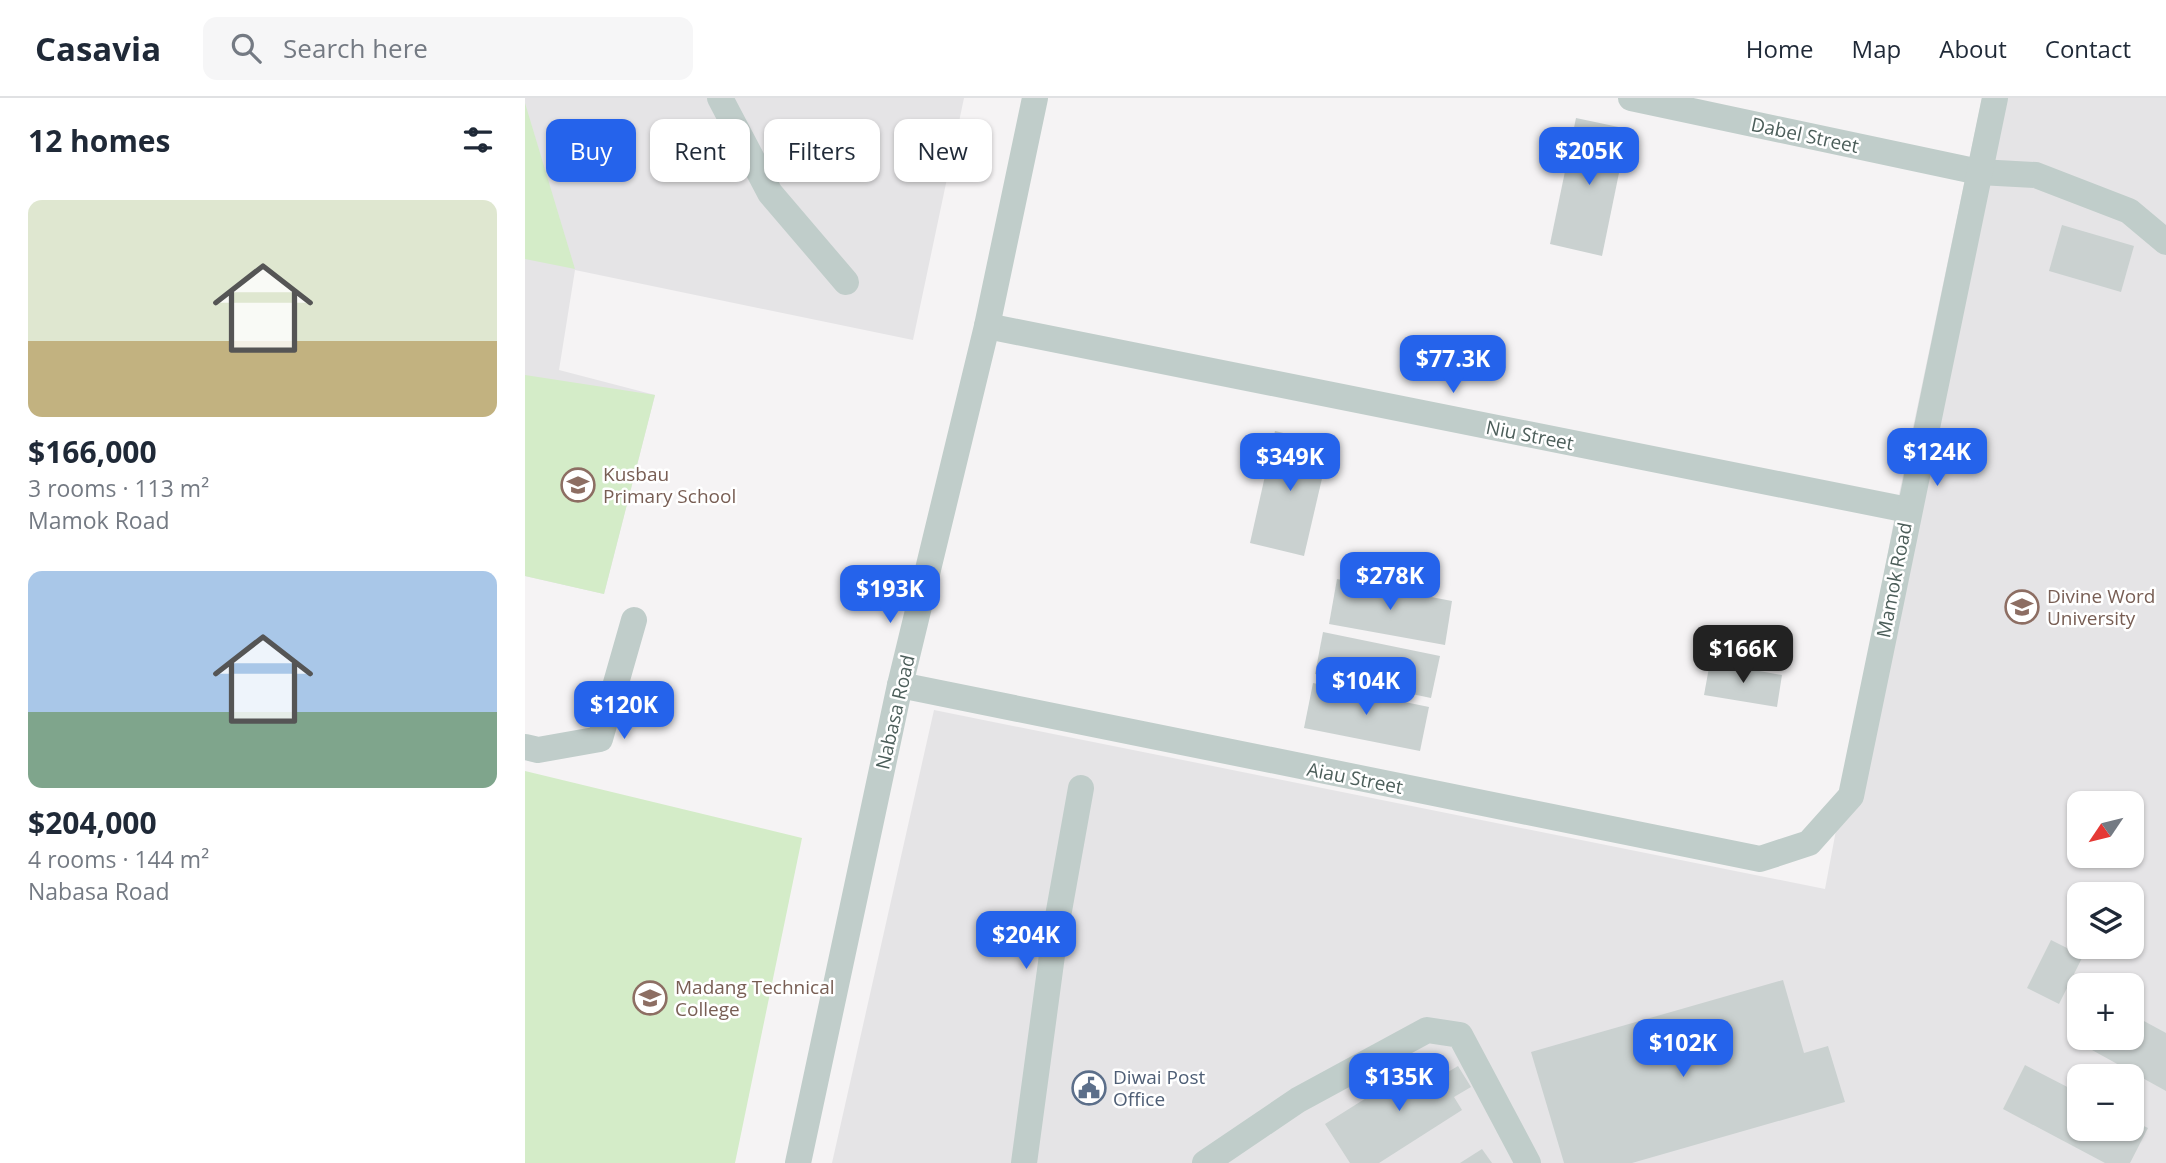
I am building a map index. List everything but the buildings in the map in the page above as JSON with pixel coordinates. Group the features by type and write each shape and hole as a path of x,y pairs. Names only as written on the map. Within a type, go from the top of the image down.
{"street":[{"path":"720,98 770,194 846,282"},
{"name":"Nabasa Road","path":"798,1163 900,685 987,326 1035,98"},
{"name":"Dabel Street","path":"1631,98 1979,172 2036,176 2129,211 2166,242"},
{"name":"Mamok Road","path":"1809,843 1851,796 1995,98"},
{"name":"Niu Street","path":"987,326 1908,510"},
{"path":"525,747 538,750 600,739 634,620"},
{"name":"Aiau Street","path":"900,685 1760,859 1809,843"},
{"path":"1024,1163 1055,933 1081,788"},
{"path":"1205,1163 1298,1100 1427,1030 1460,1035 1528,1163"}],"shaded area":[{"path":"525,98 964,98 960,119 894,119 894,182 946,182 913,340 575,270 559,370 655,395 604,594 525,576"},
{"name":"Divine Word University","path":"1982,98 2166,98 2166,1163 832,1163 934,710 1825,889 1897,504"}],"green space":[{"path":"525,103 546,173 546,182 549,182 575,269 525,259"},
{"name":"Kusbau Primary School","path":"525,375 655,395 604,594 525,576"},
{"name":"Madang Technical College","path":"525,771 802,838 735,1163 525,1163"}],"place":[{"name":"Kusbau Primary School","path":"578,485"},
{"name":"Divine Word University","path":"2022,607"},
{"name":"Madang Technical College","path":"650,998"},
{"name":"Diwai Post Office","path":"1089,1088"}]}
